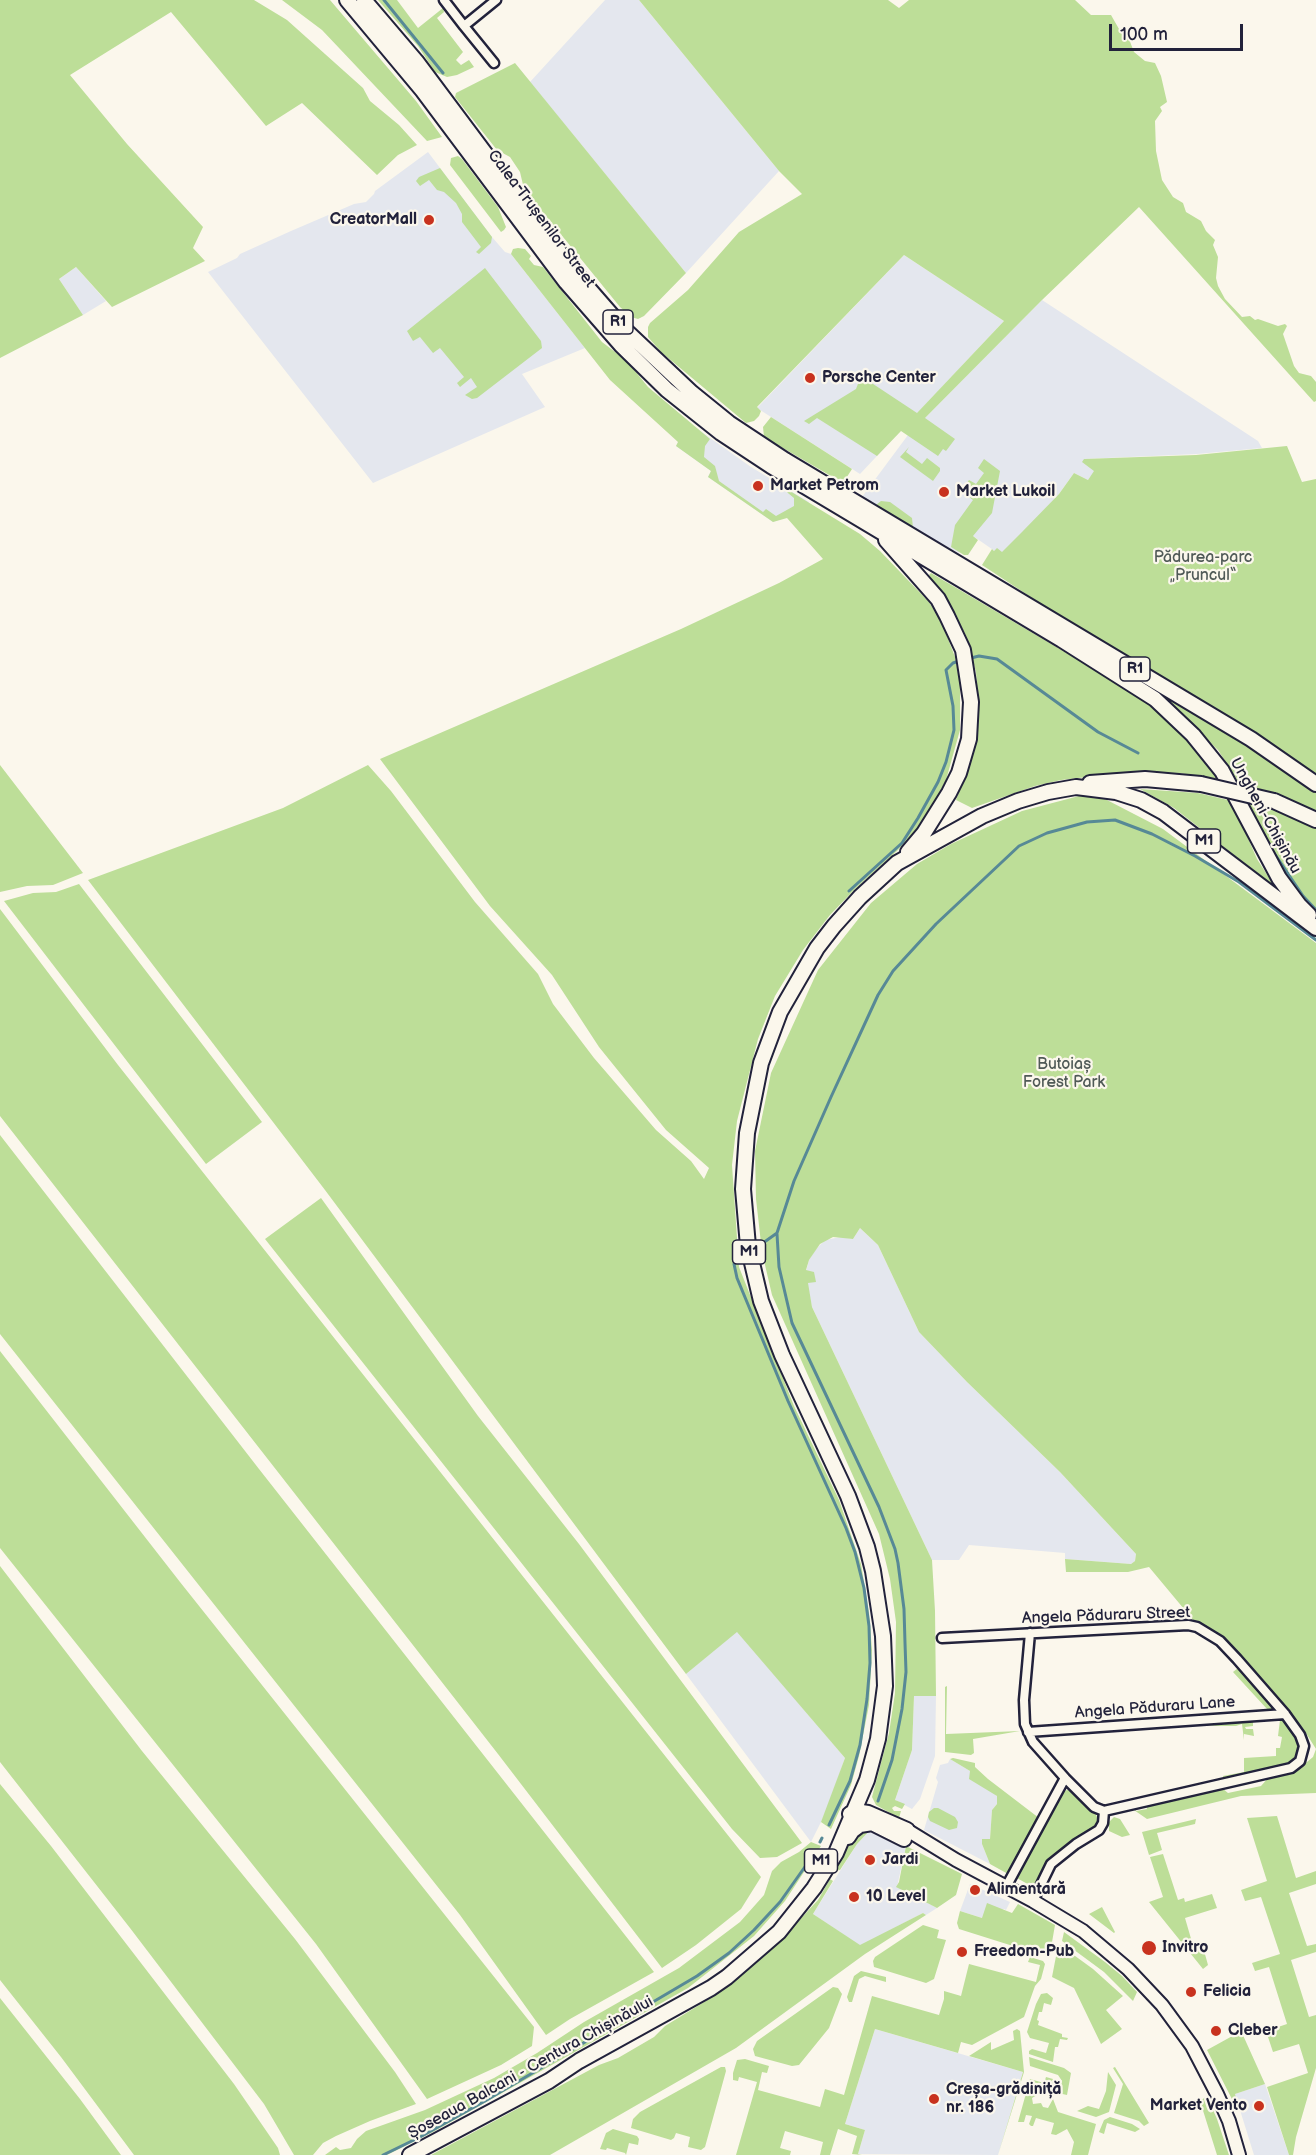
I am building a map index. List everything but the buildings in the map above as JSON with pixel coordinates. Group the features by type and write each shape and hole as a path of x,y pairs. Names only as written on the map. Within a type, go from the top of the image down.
{"highway":[{"name":"Calea Trușenilor Street","path":"347,0 423,91 566,282 621,345 667,390 721,433 771,466 876,530 947,565"},
{"name":"Calea Trușenilor Street","path":"364,0 416,61 555,248 623,328 662,366 747,436 947,565"},
{"path":"876,530 938,598 963,650 971,702 969,739 954,783 924,833 897,863"},
{"name":"Ungheni-Chișinău","path":"947,565 1242,734 1316,784"},
{"name":"Ungheni-Chișinău","path":"947,565 1132,684 1173,715 1193,735 1222,771 1279,878 1299,905 1316,922"},
{"name":"M1","path":"1076,787 1096,781 1137,779 1201,784 1274,801 1316,820"},
{"name":"Șoseaua Balcani - Centura Chișinăului","path":"668,2011 755,1942 790,1905 816,1871 843,1818 860,1772 870,1734 877,1684 885,1658 878,1597 867,1547 848,1496 782,1355 761,1301 748,1246 743,1189 747,1133 755,1088 770,1036 780,1012 804,969 834,926 860,897 897,863 982,816 1018,801 1076,787 1116,792 1141,800 1163,812 1316,928"},
{"name":"M1","path":"668,2011 735,1965 781,1922 818,1874 846,1820 857,1810 855,1799 872,1748 885,1658"},
{"name":"M1","path":"885,1658 890,1684 887,1713 868,1797 871,1806 903,1835"},
{"path":"857,1810 903,1835"},
{"name":"Șoseaua Balcani - Centura Chișinăului","path":"410,2155 549,2081 579,2061 711,1988 759,1950 791,1918 814,1888 836,1853 857,1810"},
{"name":"M1","path":"759,1950 786,1928 820,1887 856,1827 872,1823 903,1835"}],"main road":[{"path":"903,1835 1033,1901 1083,1931 1114,1956 1146,1987 1192,2046 1229,2121 1239,2155"}],"street":[{"path":"444,0 494,63"},
{"path":"464,26 496,0"},
{"name":"Angela Păduraru Street","path":"942,1638 1188,1625 1197,1627 1220,1641 1285,1714 1304,1746 1300,1761 1291,1768 1104,1811"},
{"path":"1030,1633 1024,1724 1033,1742 1065,1778 1094,1807 1104,1811 1103,1823 1099,1830 1076,1844 1051,1864 1033,1901"},
{"name":"Angela Păduraru Lane","path":"1028,1732 1285,1714"},
{"path":"1006,1887 1065,1778"}],"shaded area":[{"path":"605,0 639,0 779,171 686,273 530,82"},
{"path":"428,152 492,237 505,252 511,254 585,348 522,374 545,407 373,483 208,272 237,258 240,254 291,231 354,204 366,202 375,191"},
{"path":"904,255 1004,321 860,474 757,408"},
{"path":"76,267 106,301 83,315 59,279"},
{"path":"1042,300 1258,441 1262,448 1197,454 1084,459 1095,471 1088,480 1074,473 1059,494 1002,556 973,536 959,553 862,497 908,435"},
{"path":"689,423 751,467 809,502 802,512 773,522 708,477 711,471 676,446"},
{"path":"860,1228 878,1245 919,1332 1060,1472 1136,1554 1135,1561 1131,1564 1065,1559 1065,1553 969,1545 959,1560 932,1560 812,1307 807,1282 815,1282 806,1271 815,1250 825,1240 841,1237 853,1239"},
{"path":"737,1631 845,1758 826,1812 811,1842 686,1674"},
{"path":"914,1695 936,1696 935,1756 920,1799 912,1809 895,1800 912,1750"},
{"path":"950,1759 970,1771 997,1796 997,1804 992,1810 990,1840 982,1839 990,1864 924,1830 938,1782 936,1778 940,1765 948,1763"},
{"path":"872,1828 906,1846 897,1887 937,1908 860,1946 813,1914 857,1844"},
{"path":"970,1884 1010,1902 1006,1910 982,1918 960,1911"},
{"name":"Creșa-grădiniță nr. 186","path":"875,2029 1023,2072 998,2155 858,2154 865,2130 845,2124"},
{"path":"1265,2084 1289,2155 1254,2155 1235,2094"}],"green space":[{"path":"0,0 254,0 287,20 363,88 370,101 399,125 417,145 398,155 377,175 302,103 266,126 171,12 70,75 127,144 203,227 193,248 205,261 112,307 76,267 59,279 83,315 0,358"},
{"path":"282,0 330,0 416,101 442,137 427,141 322,30"},
{"path":"378,0 397,0 418,28 443,8 444,12 437,18 463,52 456,60 461,65 469,60 474,67 447,77 435,72 418,46"},
{"path":"639,0 888,0 899,8 909,0 1075,0 1091,15 1111,15 1123,36 1129,39 1134,52 1145,61 1155,63 1161,76 1167,102 1160,107 1162,111 1155,121 1156,151 1162,180 1173,197 1183,203 1186,212 1201,221 1206,231 1215,240 1213,245 1218,257 1216,278 1218,286 1225,299 1242,317 1250,316 1255,320 1287,326 1283,334 1294,366 1299,373 1311,376 1316,382 1316,401 1314,402 1139,207 1042,300 925,418 955,439 946,451 943,449 938,456 901,431 877,456 817,418 809,424 804,421 856,389 861,376 917,413 1004,321 904,255 757,407 761,411 759,416 754,421 746,423 661,352 648,337 648,327 688,290 739,232 802,194 779,171"},
{"path":"515,63 686,273 644,316 638,319 631,317 620,307 524,189 520,172 510,157 497,150 455,97 456,93"},
{"path":"458,156 498,207 506,227 501,232 450,165 451,158"},
{"path":"440,168 492,237 491,243 479,254 476,252 481,247 462,222 462,214 456,203 444,192 437,190 429,180 420,186 416,181 419,177"},
{"path":"513,249 525,249 534,265 543,267 602,342 627,361 648,387 710,439 705,446 704,457 715,466 719,481 763,512 766,509 776,516 794,506 794,498 772,480 860,534 880,551 929,602 942,623 955,657 960,684 960,730 946,780 924,822 830,915 803,950 775,996 758,1039 737,1121 732,1165 739,1267 794,1406 839,1500 861,1564 869,1613 872,1650 869,1705 851,1785 831,1829 821,1822 845,1758 737,1632 686,1674 325,1190 88,880 283,808 368,765 391,791 475,902 538,974 553,1004 594,1058 656,1130 691,1161 704,1179 709,1168 666,1130 599,1047 552,975 490,906 380,759 681,629 779,583 823,559 787,518 773,522 708,477 711,471 676,446 678,442 610,380 511,254"},
{"path":"485,268 541,341 542,348 477,398 472,399 465,395 477,387 471,378 460,387 457,383 464,377 440,348 433,353 420,337 413,341 407,331"},
{"path":"771,417 852,469 843,483 764,437 763,427"},
{"name":"Pădurea-parc „Pruncul“","path":"1287,446 1302,482 1316,479 1316,776 1257,735 1055,613 982,565 992,549 994,551 997,548 1002,552 1022,532 1059,494 1074,473 1088,480 1094,471 1082,462 1084,459 1196,455"},
{"path":"909,447 906,452 922,464 927,458 940,468 933,481 900,457"},
{"path":"984,459 1000,471 992,513 973,536 978,540 968,555 964,555 951,547 955,525 973,500 961,491 969,480 976,484 984,473 978,468"},
{"path":"881,501 890,502 912,518 913,528 876,505"},
{"path":"931,573 1114,681 1151,706 1184,737 1222,781 1180,773 1132,772 1061,780 1035,786 972,808 956,800 977,738 979,713 976,672 966,636 948,600 932,581 929,575"},
{"path":"1127,671 1260,753 1316,791 1316,813 1275,794 1241,786 1218,750 1168,702"},
{"path":"0,765 83,873 53,885 27,886 0,892"},
{"path":"1140,789 1198,793 1232,801 1257,859 1275,887 1174,808"},
{"name":"Butoiaș Forest Park","path":"1079,796 1105,799 1163,829 1316,943 1316,1749 1289,1711 1221,1637 1194,1621 1149,1567 1128,1572 1066,1572 1065,1559 1131,1564 1135,1561 1136,1554 1060,1472 919,1332 878,1245 860,1228 853,1239 833,1237 820,1244 809,1260 806,1270 814,1272 816,1282 808,1283 812,1307 932,1560 936,1696 914,1696 912,1750 895,1800 905,1804 902,1809 895,1806 892,1808 894,1811 901,1811 899,1818 876,1805 872,1797 889,1733 895,1693 896,1622 890,1579 879,1534 772,1295 762,1252 756,1199 755,1151 771,1073 818,970 871,903 917,864 951,844 1022,811"},
{"path":"1248,804 1273,809 1274,807 1316,827 1316,911 1291,883 1276,860"},
{"path":"79,884 262,1122 206,1164 4,901 33,893 56,892"},
{"path":"0,909 118,1065 761,1877 741,1909 696,1945 662,1968 0,1116"},
{"path":"0,1135 654,1972 546,2035 460,1915 0,1334"},
{"path":"321,1198 478,1416 579,1544 802,1843 777,1857 760,1858 732,1829 265,1239"},
{"path":"0,1351 180,1582 534,2027 532,2046 501,2065 427,2099 316,1944 0,1548"},
{"path":"0,1566 142,1751 295,1939 395,2072 416,2104 336,2136 323,2143 313,2155 294,2155 264,2104 0,1762"},
{"path":"1238,1668 1272,1704 1273,1710 1267,1713 1267,1709 1233,1672"},
{"path":"947,1686 946,1734 1020,1731 973,1739 974,1753 971,1755 945,1752 945,1687"},
{"path":"1280,1720 1286,1722 1300,1744 1294,1761 1290,1764 1223,1780 1223,1776 1244,1772 1244,1758 1276,1756 1276,1748 1280,1748 1282,1737 1278,1736"},
{"path":"1253,1721 1253,1726 1245,1727 1253,1729 1254,1736 1244,1734 1244,1740 1242,1724 1207,1726"},
{"path":"1316,1749 1316,1793 1241,1796 1147,1819 1131,1808 1135,1807 1136,1811 1147,1809 1146,1804 1222,1788 1228,1793 1261,1786 1269,1777 1296,1771 1313,1757"},
{"path":"950,1759 975,1763 975,1767 988,1779 1039,1818 1008,1874 990,1864 982,1844 982,1839 990,1839 992,1810 997,1804 997,1796 969,1779 970,1771"},
{"path":"0,1784 51,1846 234,2084 278,2148 280,2155 134,2155 0,1980"},
{"path":"1074,1791 1095,1813 1098,1824 1047,1862 1033,1887 1015,1877 1063,1792"},
{"path":"934,1808 955,1817 958,1822 957,1828 949,1830 930,1821 929,1812"},
{"path":"1277,1816 1296,1878 1316,1871 1316,1884 1289,1893 1307,1946 1316,1944 1316,1952 1291,1960 1309,2017 1316,2015 1316,2068 1293,2155 1289,2155 1267,2087 1308,2073 1299,2044 1273,2052 1266,2031 1287,2024 1269,1967 1255,1971 1252,1963 1280,1954 1261,1897 1245,1901 1241,1890 1267,1881 1247,1818"},
{"path":"1114,1817 1120,1819 1130,1835 1122,1837 1109,1831 1109,1822"},
{"path":"1196,1819 1195,1824 1157,1833 1162,1850 1149,1855 1142,1832"},
{"path":"872,1828 857,1844 840,1870 833,1871 854,1833"},
{"path":"811,1842 821,1846 785,1901 754,1936 688,1988 433,2132 387,2155 325,2155 336,2147 340,2150 351,2148 366,2131 425,2110 494,2078 584,2022 679,1968 740,1922 764,1895 772,1871 781,1862"},
{"path":"906,1846 962,1874 956,1895 937,1908 896,1887"},
{"path":"1163,1854 1178,1900 1184,1898 1185,1902 1212,1894 1217,1908 1185,1918 1194,1949 1203,1947 1208,1965 1203,1969 1149,1902 1163,1897 1150,1857"},
{"path":"830,1879 833,1881 813,1914 860,1945 923,1913 926,1915 865,1954 736,2048 550,2155 431,2155 599,2065 618,2058 654,2037 665,2026 714,1996 777,1944 818,1900"},
{"path":"987,1903 1012,1913 1018,1904 1055,1925 1051,1948 1044,1952 1032,1952 959,1929 957,1923 960,1911 982,1918"},
{"path":"1102,1907 1115,1932 1114,1933 1089,1914"},
{"path":"923,1925 939,1930 937,1938 946,1940 934,1979 926,1983 874,1967 875,1957"},
{"path":"1064,1932 1122,1976 1137,1992 1133,2001 1104,1972 1062,1941"},
{"path":"1060,1945 1093,1969 1123,1996 1106,2010 1122,2029 1101,2044 1074,1988 1052,1977"},
{"path":"1030,1957 1043,1961 1045,1964 1041,1979 1035,1986 1024,2017 972,2045 961,2042 958,2053 875,2029 845,2124 865,2130 858,2154 862,2155 852,2154 857,2136 838,2129 830,2155 820,2155 823,2142 785,2131 780,2148 791,2151 790,2155 736,2155 757,2082 739,2077 738,2081 733,2080 737,2060 745,2059 769,2066 767,2073 762,2072 758,2090 820,2107 825,2089 844,2095 872,1996 939,2015 944,1991 961,1996 969,1964 1036,1982 1040,1965 1028,1962"},
{"path":"861,1971 886,1977 886,1982 865,1976 859,1979 852,2002 849,2002 847,1997 854,1976"},
{"path":"833,1987 838,1988 842,1994 829,2028 799,2065 792,2066 755,2056 753,2049 757,2041"},
{"path":"1047,1993 1053,1998 1051,2005 1044,2003 1042,2012 1039,2012 1038,2025 1068,2038 1067,2040 1060,2039 1058,2047 1055,2047 1053,2062 1029,2054 1032,2049 1046,2053 1049,2043 1030,2038 1027,2032 1041,1994"},
{"path":"0,1998 80,2099 121,2155 0,2155"},
{"path":"1017,2029 1020,2031 1024,2072 998,2155 1023,2072 969,2056 991,2042 991,2050 1014,2040 1013,2031"},
{"path":"1242,2033 1265,2084 1235,2094 1240,2110 1238,2111 1207,2050"},
{"path":"1029,2057 1064,2068 1071,2073 1067,2095 1058,2093 1062,2081 1058,2075 1030,2066"},
{"path":"721,2067 725,2067 726,2071 705,2147 701,2150 688,2147 690,2137 676,2133 671,2140 631,2128 633,2119 640,2112"},
{"path":"1115,2067 1149,2123 1144,2126 1139,2121 1114,2113 1123,2084 1113,2068"},
{"path":"1108,2072 1116,2085 1109,2112 1096,2117 1077,2111 1088,2106 1099,2109 1106,2091"},
{"path":"1046,2077 1053,2079 1055,2083 1053,2092 1046,2090 1044,2085 1040,2085 1035,2091 1037,2095 1032,2098 1033,2104 1041,2103 1043,2107 1048,2108 1053,2099 1058,2112 1096,2124 1088,2155 1071,2155 1074,2142 1067,2129 1056,2135 1051,2134 1054,2123 1036,2118 1031,2126 1029,2124 1032,2116 1026,2115 1024,2122 1018,2122 1030,2079 1044,2083"},
{"path":"1207,2096 1229,2155 1217,2155 1200,2101"},
{"path":"1110,2117 1140,2129 1135,2132 1107,2123 1104,2134 1099,2132 1104,2120"},
{"path":"613,2129 637,2136 638,2145 629,2143 626,2155 607,2148 606,2150 600,2149 606,2133"}],"waterway":[{"path":"384,0 443,73"},
{"path":"971,658 979,656 997,659 1098,732 1138,753"},
{"path":"849,891 902,843 938,782 954,730 953,706 946,670 959,661"},
{"path":"763,1243 777,1233 794,1181 831,1097 878,995 893,971 936,924 1019,846 1047,833 1087,822 1115,820 1152,834 1239,882 1316,940"},
{"path":"1270,847 1303,896 1316,910"},
{"path":"777,1234 779,1267 792,1323 879,1507 898,1563 904,1609 906,1672 902,1709 892,1760 878,1801"},
{"path":"740,1260 734,1264 737,1278 788,1401 846,1528 864,1588 869,1626 870,1663 867,1699 860,1745 850,1781 829,1825"},
{"path":"820,1842 822,1838"},
{"path":"383,2155 485,2101 697,1976 729,1953 754,1930 780,1902 814,1854"}],"place":[{"name":"CreatorMall","path":"429,220"},
{"name":"Porsche Center","path":"810,378"},
{"name":"Market Petrom","path":"758,486"},
{"name":"Market Lukoil","path":"944,492"},
{"name":"Jardi","path":"870,1860"},
{"name":"Alimentară","path":"975,1890"},
{"name":"10 Level","path":"854,1897"},
{"name":"Invitro","path":"1149,1948"},
{"name":"Freedom-Pub","path":"962,1952"},
{"name":"Felicia","path":"1191,1992"},
{"name":"Cleber","path":"1216,2031"},
{"name":"Creșa-grădiniță nr. 186","path":"934,2099"},
{"name":"Market Vento","path":"1259,2106"}]}
